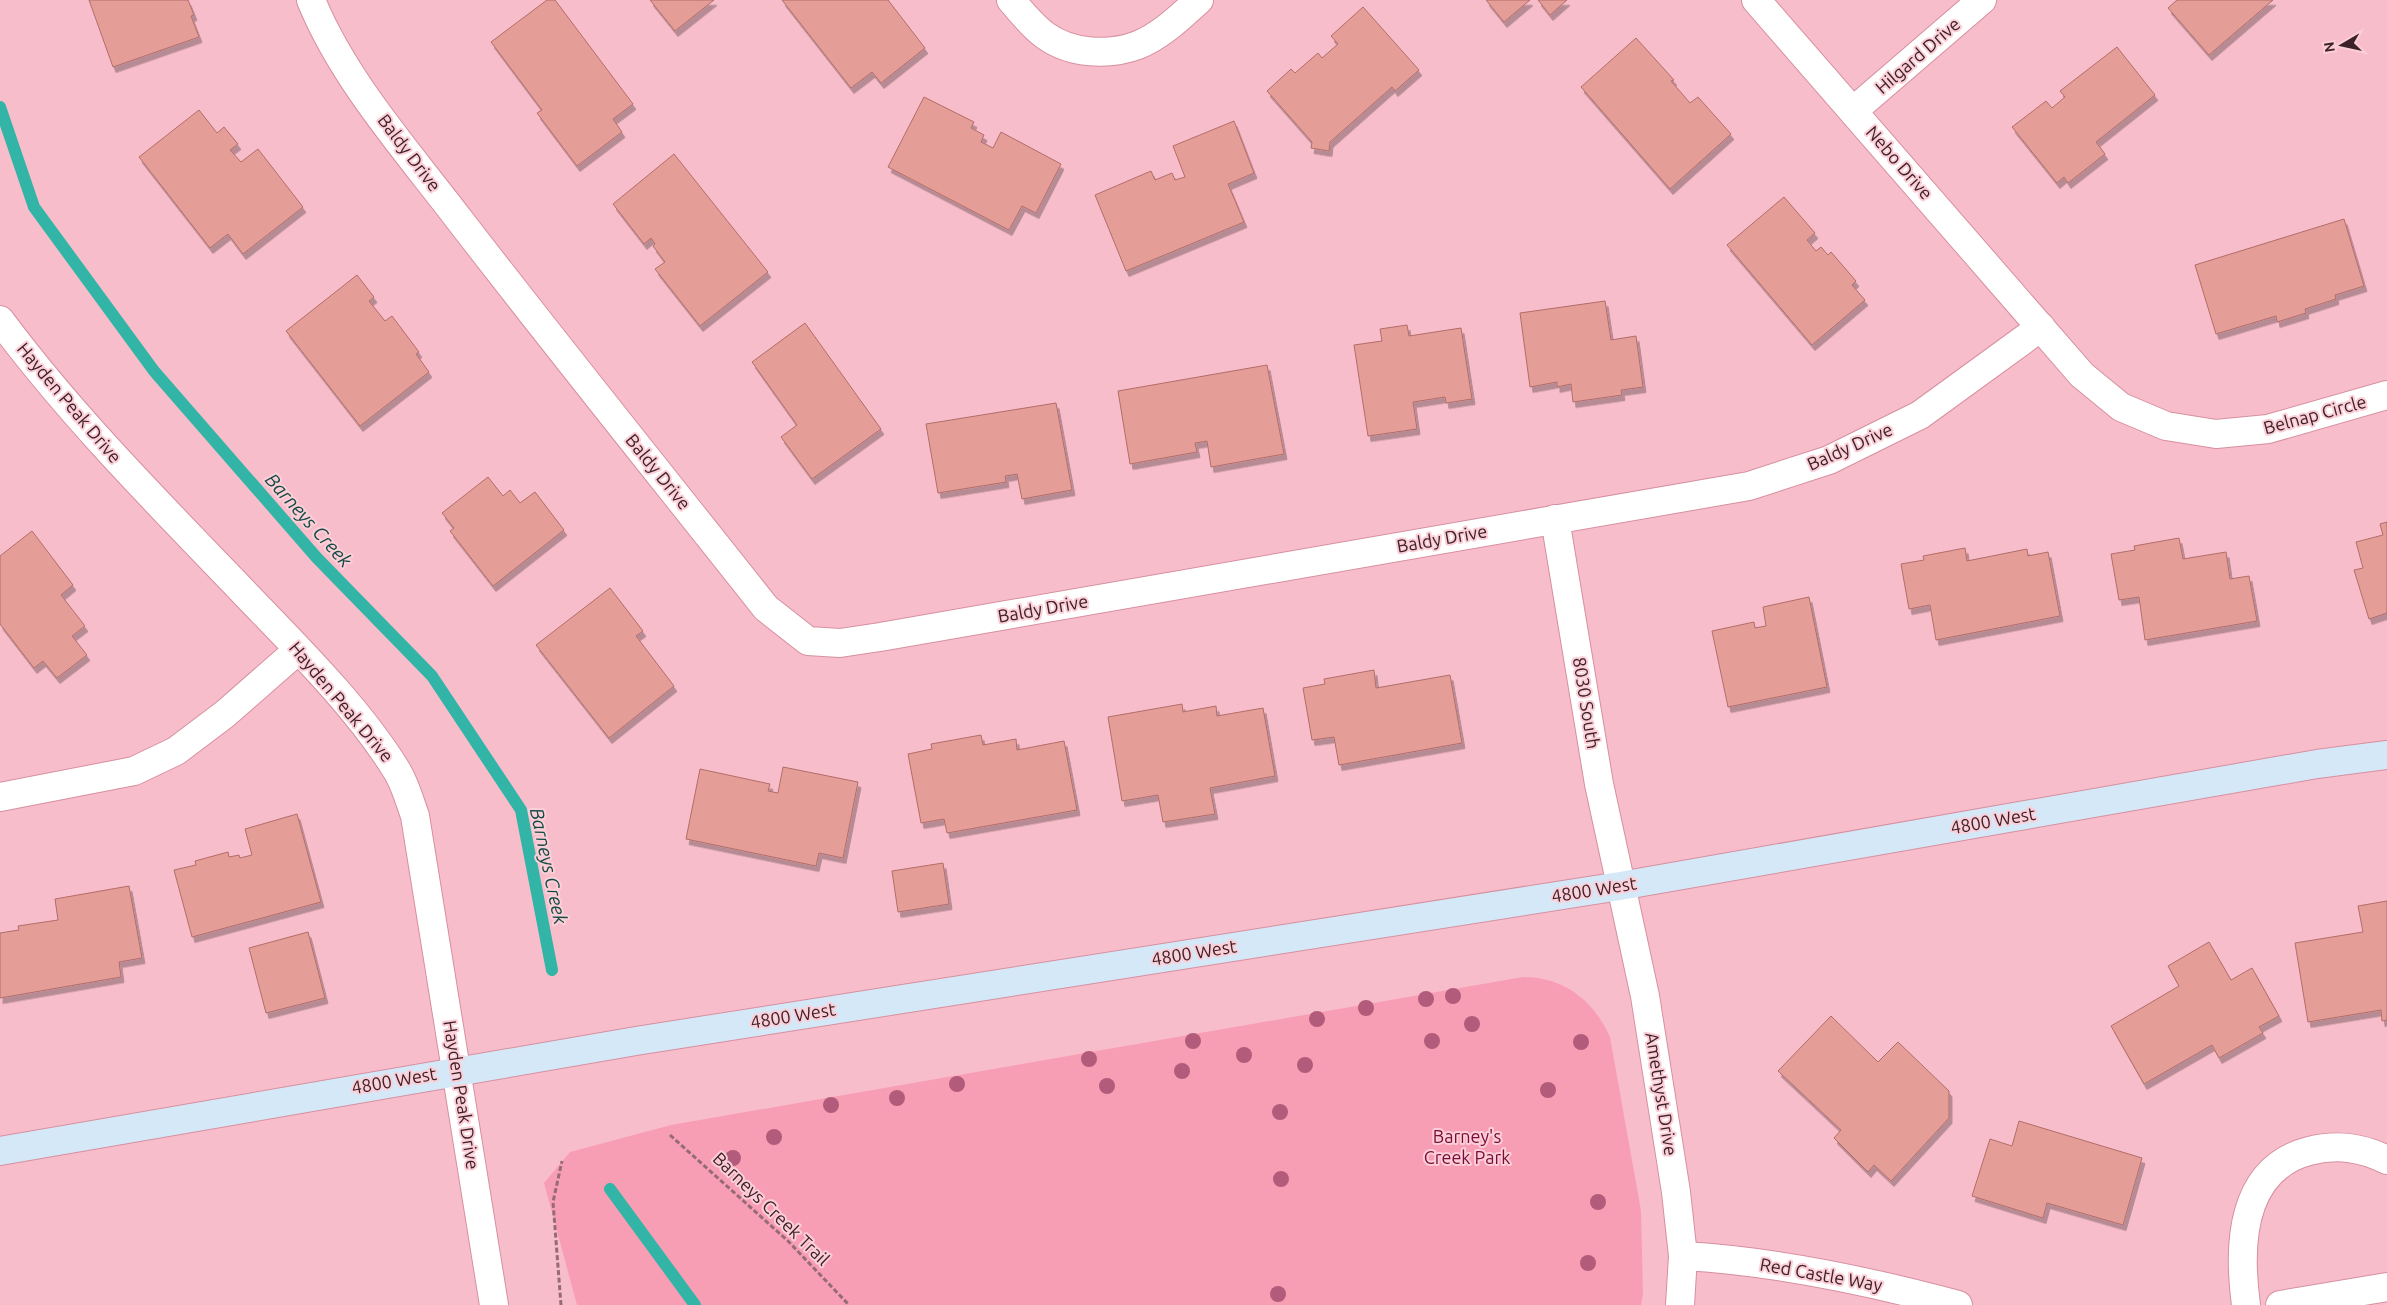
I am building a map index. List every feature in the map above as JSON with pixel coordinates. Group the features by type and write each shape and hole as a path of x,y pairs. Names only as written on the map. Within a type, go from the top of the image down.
{"street":[{"name":"Baldy Drive","path":"311,0 317,15 362,92 532,314 766,608 808,641 840,642 880,637 1749,486 1829,460 1920,415 2041,327"},
{"path":"1011,0 1046,36 1078,51 1111,52 1138,45 1168,28 1200,0"},
{"name":"Nebo Drive","path":"1756,0 2041,327"},
{"name":"Hilgard Drive","path":"1854,111 1982,0"},
{"name":"Hayden Peak Drive","path":"0,320 25,353 109,452 298,650 366,727 398,772 415,816 458,1070 494,1305"},
{"name":"Belnap Circle","path":"2041,327 2082,375 2121,406 2166,426 2216,434 2268,430 2387,395"},
{"name":"8030 South","path":"1555,519 1599,784 1620,886"},
{"path":"0,797 134,771 167,755 225,714 298,650"},
{"name":"4800 West","path":"0,1151 458,1070 1620,886 2307,766 2387,755"},
{"name":"Amethyst Drive","path":"1620,886 1645,996 1676,1192 1683,1256 1680,1305"},
{"path":"2246,1305 2243,1270 2244,1228 2251,1203 2262,1181 2280,1164 2301,1153 2322,1148 2349,1147 2370,1152 2387,1160"},
{"name":"Red Castle Way","path":"1683,1256 1766,1265 1897,1289 1958,1305"},
{"path":"2280,1305 2387,1287"}],"path":[{"name":"Barneys Creek Trail","path":"670,1135 788,1241 849,1305"},
{"path":"562,1161 553,1202 562,1305"}],"green space":[{"name":"Barney's Creek Park","path":"1523,977 1552,981 1576,994 1595,1012 1610,1037 1641,1211 1643,1293 1641,1305 577,1305 544,1183 570,1152 671,1125"}],"building":[{"path":"89,0 188,0 194,15 191,16 199,37 113,67"},
{"path":"547,0 555,0 633,104 613,119 622,132 577,166 537,113 542,110 491,42"},
{"path":"650,0 714,0 675,31"},
{"path":"782,0 888,0 925,48 881,83 872,72 851,88"},
{"path":"1486,0 1530,0 1504,22"},
{"path":"1538,0 1567,0 1550,15"},
{"path":"2177,0 2273,0 2209,55 2168,8"},
{"path":"1363,7 1419,70 1395,91 1392,87 1330,142 1329,151 1311,148 1312,142 1267,91 1291,69 1295,73 1318,53 1322,58 1338,44 1331,36"},
{"path":"1636,38 1674,80 1671,81 1690,103 1698,97 1731,134 1670,189 1581,87"},
{"path":"2117,47 2155,95 2096,142 2105,154 2068,183 2064,177 2057,183 2012,127 2046,101 2052,108 2065,97 2060,91"},
{"path":"924,97 974,122 971,128 984,135 981,142 993,148 1001,132 1061,164 1036,213 1022,206 1009,230 888,167"},
{"path":"199,110 217,133 224,127 238,144 230,150 241,162 258,149 303,207 243,254 228,234 210,248 139,157"},
{"path":"1234,121 1254,173 1228,184 1244,222 1126,271 1095,195 1151,171 1155,180 1172,173 1175,180 1185,177 1173,146"},
{"path":"674,154 768,272 700,326 655,269 665,262 653,246 655,244 651,238 644,244 613,204"},
{"path":"1784,197 1815,233 1807,240 1816,251 1821,247 1828,255 1831,252 1856,281 1852,285 1865,300 1812,345 1727,245"},
{"path":"2344,219 2364,286 2335,295 2336,299 2305,309 2306,313 2277,322 2276,316 2216,334 2195,265"},
{"path":"357,275 374,297 369,301 385,321 392,316 419,352 416,354 429,372 360,426 286,331"},
{"path":"1605,301 1611,340 1636,336 1643,387 1621,390 1622,395 1573,402 1571,384 1557,387 1557,382 1530,387 1520,313"},
{"path":"805,323 881,429 812,479 781,437 797,425 752,362"},
{"path":"1407,325 1409,336 1461,328 1472,399 1446,403 1445,397 1413,402 1417,429 1368,436 1354,345 1382,341 1380,329"},
{"path":"1267,365 1284,454 1211,467 1207,441 1195,443 1197,452 1130,464 1118,391"},
{"path":"1056,403 1072,490 1022,499 1017,474 1005,476 1006,482 938,493 926,424"},
{"path":"488,477 503,496 510,490 520,503 535,492 564,530 493,586 450,531 454,528 442,513"},
{"path":"2387,522 2387,613 2369,619 2354,570 2363,568 2356,542 2383,535 2380,524"},
{"path":"32,531 73,585 61,595 85,626 72,636 87,655 57,678 43,661 34,668 0,624 0,556"},
{"path":"2179,538 2183,559 2226,552 2230,579 2249,576 2257,621 2145,640 2139,597 2119,600 2111,554 2135,550 2134,546"},
{"path":"1965,548 1967,561 2027,549 2028,556 2048,552 2060,616 1936,640 1930,605 1909,609 1901,564 1924,560 1923,556"},
{"path":"610,588 643,631 636,636 674,686 609,738 536,645"},
{"path":"1809,597 1827,687 1728,707 1712,631 1754,622 1755,628 1766,626 1763,607"},
{"path":"1374,670 1376,688 1450,675 1462,743 1339,765 1334,737 1312,740 1303,688 1325,684 1324,679"},
{"path":"1182,704 1183,712 1216,706 1217,716 1263,708 1275,776 1210,788 1215,814 1163,822 1158,795 1122,801 1108,717"},
{"path":"981,735 983,745 1016,739 1017,750 1064,741 1077,810 947,833 944,819 921,823 908,754 932,749 931,744"},
{"path":"783,767 858,782 843,858 819,853 816,866 686,839 700,769 770,784 768,791 778,793"},
{"path":"297,814 321,902 192,937 174,870 196,865 195,861 228,852 229,857 239,855 240,858 252,855 245,829"},
{"path":"943,863 949,904 898,912 892,871"},
{"path":"129,886 142,958 119,962 121,977 0,998 0,933 19,930 18,926 58,920 55,899"},
{"path":"2387,901 2387,1020 2382,1021 2381,1010 2308,1022 2295,943 2363,932 2358,906"},
{"path":"308,932 325,998 266,1013 249,948"},
{"path":"2209,942 2231,980 2252,968 2279,1016 2259,1027 2263,1033 2219,1058 2212,1045 2144,1084 2111,1026 2179,986 2168,966"},
{"path":"1831,1016 1878,1062 1898,1042 1949,1091 1949,1118 1891,1181 1874,1165 1868,1172 1834,1138 1841,1130 1778,1071"},
{"path":"2019,1121 2142,1158 2123,1225 2047,1203 2043,1218 1972,1196 1990,1139 2012,1146"}],"waterway":[{"name":"Barneys Creek","path":"0,107 34,207 154,371 317,558 432,676 521,810 552,970"},
{"name":"Barneys Creek","path":"610,1189 695,1305"}]}
